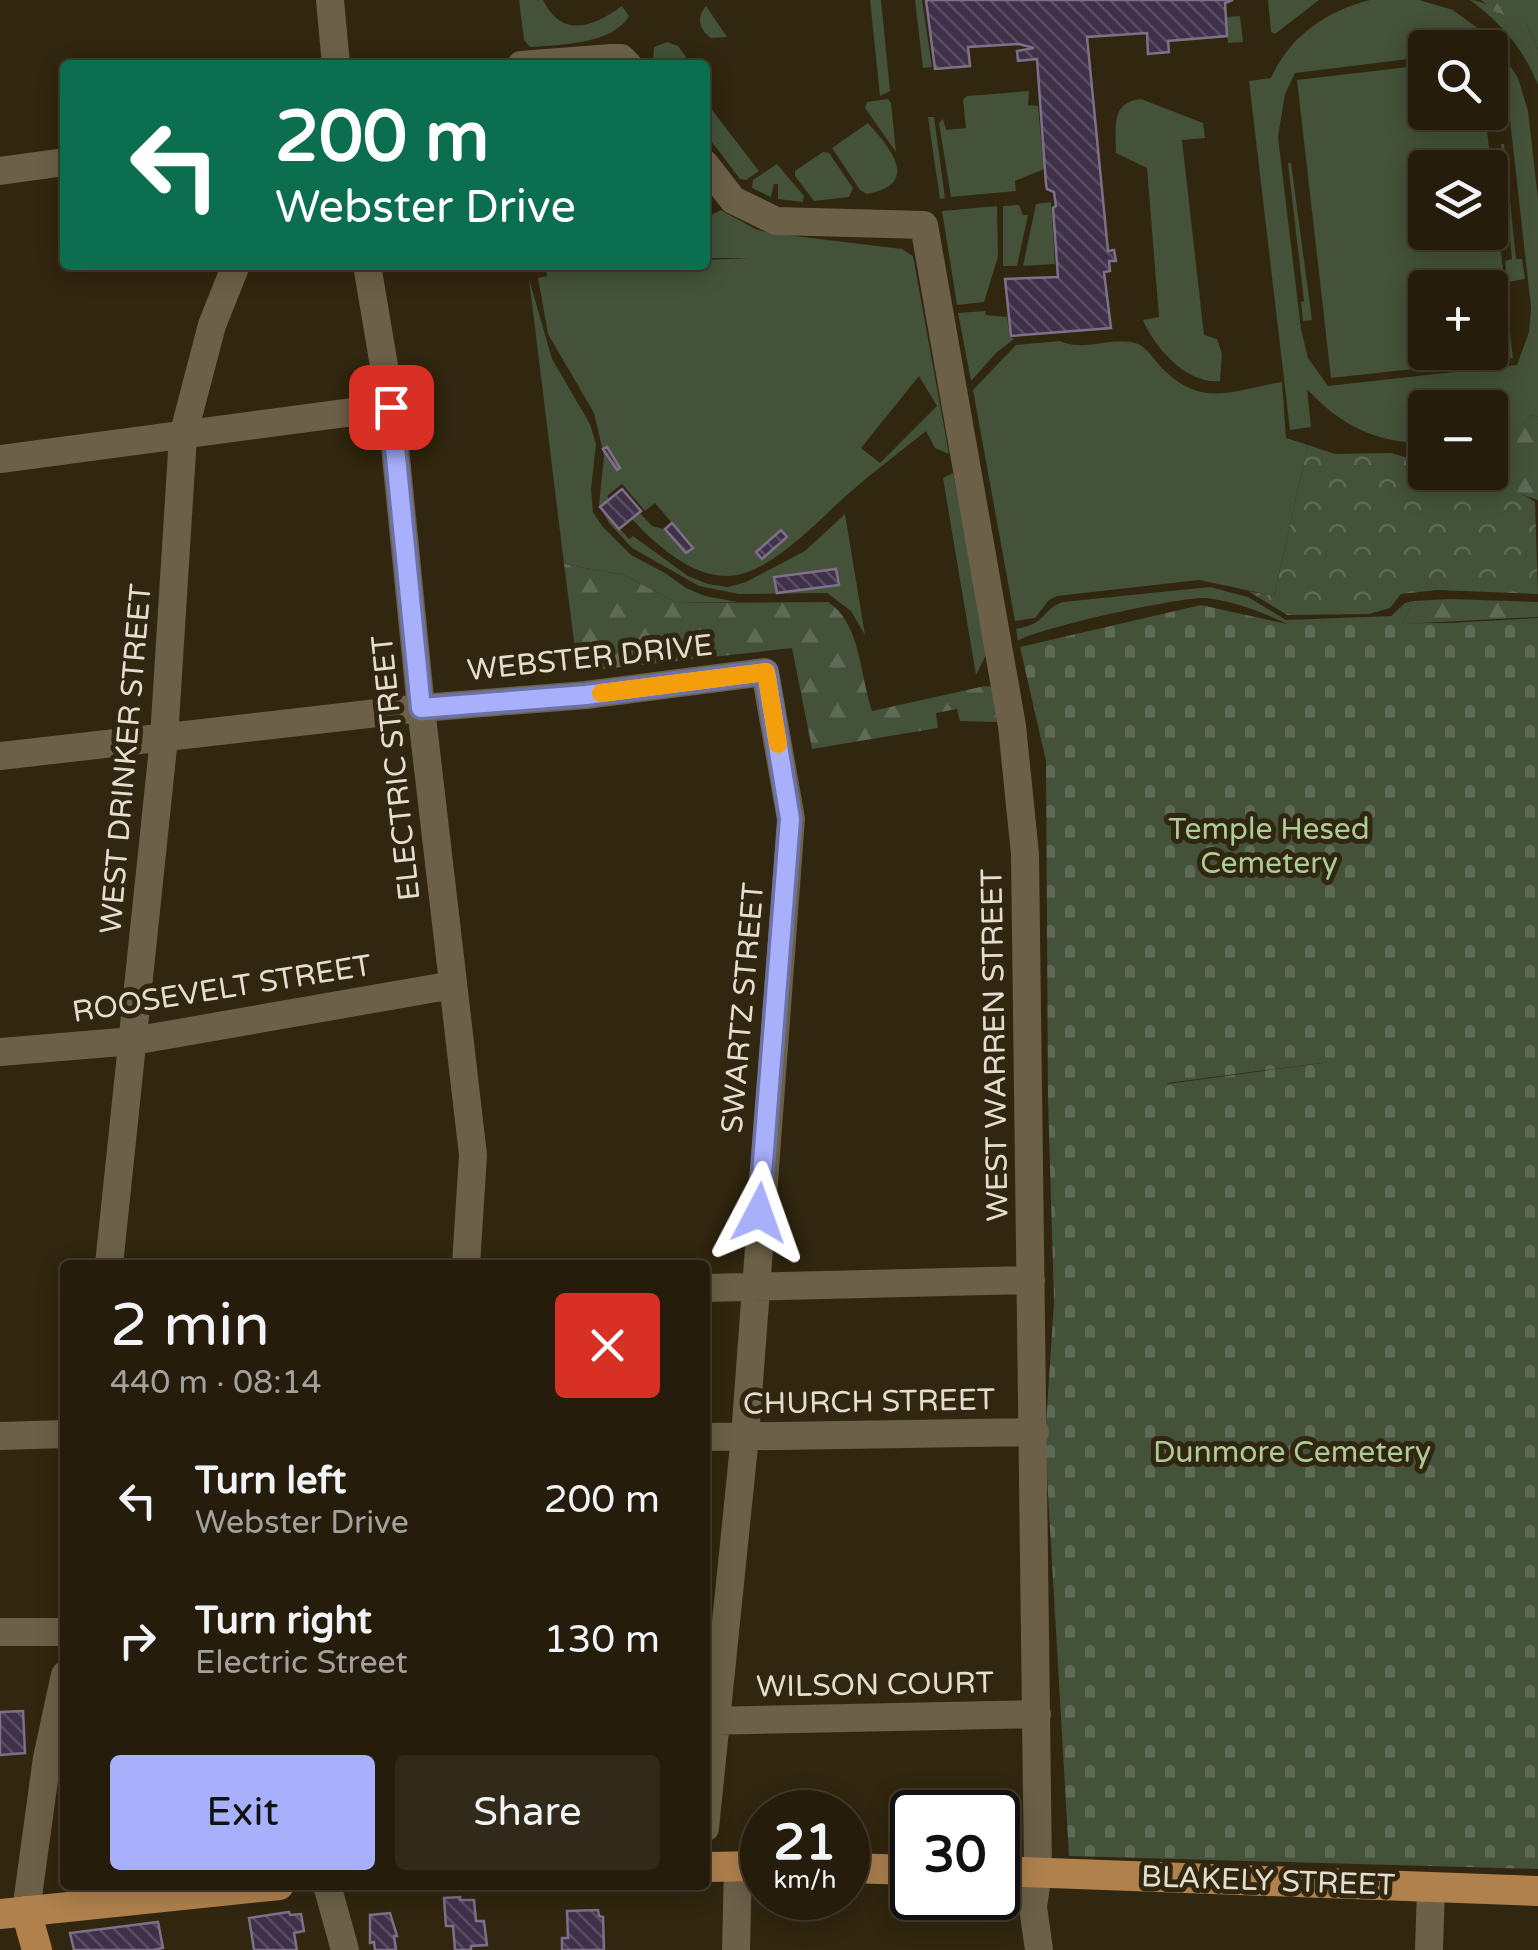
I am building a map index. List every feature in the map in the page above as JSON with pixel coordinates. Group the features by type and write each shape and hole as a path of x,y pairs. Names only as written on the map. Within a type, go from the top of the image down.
{"main road":[{"path":"710,1867 740,1866"},
{"name":"BLAKELY STREET","path":"1020,1872 1538,1891"},
{"path":"37,1950 13,1913 232,1890"}],"street":[{"path":"330,0 336,60"},
{"path":"585,60 623,60"},
{"path":"0,171 60,163"},
{"name":"WEST WARREN STREET","path":"710,170 733,200 776,221 924,225 1014,744 1024,854 1037,1714 1038,1872 1033,1908 1039,1950"},
{"name":"WEST DRINKER STREET","path":"110,1260 164,738 183,436 212,324 234,270"},
{"name":"ELECTRIC STREET","path":"369,270 391,407 473,1155 466,1260"},
{"path":"0,460 391,407"},
{"name":"WEBSTER DRIVE","path":"0,756 421,708 586,695 766,672"},
{"name":"SWARTZ STREET","path":"710,1721 745,1436 790,819 766,672"},
{"name":"ROOSEVELT STREET","path":"0,1052 133,1041 453,985"},
{"path":"710,1288 1031,1280"},
{"name":"CHURCH STREET","path":"710,1437 1034,1432"},
{"path":"0,1436 60,1434"},
{"path":"0,1632 60,1632"},
{"path":"13,1913 60,1699"},
{"name":"WILSON COURT","path":"710,1721 1037,1714"},
{"path":"1429,1950 1430,1888"},
{"path":"327,1890 345,1950"},
{"path":"736,1950 741,1920"}],"green space":[{"path":"519,0 543,0 551,13 569,25 590,23 622,6 629,16 599,38 530,47 524,40"},
{"path":"870,0 881,0 890,91 880,96"},
{"path":"915,0 922,0 932,67 923,68"},
{"path":"1268,0 1319,0 1275,34 1271,32"},
{"path":"1370,0 1419,0 1453,10 1480,30 1408,30 1408,59 1295,73 1285,94 1278,137 1301,329 1308,358 1328,386 1472,370 1508,370 1508,366 1517,365 1529,332 1531,307 1508,111 1508,63 1518,78 1528,111 1538,199 1538,417 1532,415 1523,423 1513,443 1508,445 1508,390 1408,390 1408,442 1375,435 1346,422 1307,389 1311,427 1290,430 1249,81 1271,78 1299,38 1339,11"},
{"path":"1470,0 1526,23 1538,49 1538,85 1508,30 1503,30"},
{"path":"1481,0 1538,0 1538,49 1526,23 1494,11"},
{"path":"706,6 727,37 711,38 704,31 700,19"},
{"path":"1240,16 1243,42 1228,43 1226,17"},
{"path":"667,42 678,46 686,57 653,60 654,47"},
{"path":"1408,67 1408,130 1487,130 1489,150 1408,150 1408,250 1501,250 1503,270 1408,270 1408,370 1331,378 1297,80"},
{"path":"1029,91 1028,105 1038,106 1044,169 1015,181 1016,191 951,197 939,123 943,119 946,130 966,128 963,100 967,96"},
{"path":"888,99 896,152 865,108 867,102"},
{"path":"1141,99 1203,123 1205,138 1182,140 1204,335 1217,339 1222,354 1220,381 1208,381 1184,371 1163,352 1143,320 1159,317 1147,168 1116,153 1119,111 1131,101"},
{"path":"710,107 759,171 746,180 740,179 710,140"},
{"path":"928,117 934,117 945,198 940,199"},
{"path":"868,123 892,154 897,174 883,189 867,194 860,190 832,148"},
{"path":"823,152 829,153 853,188 849,197 814,201 795,176 795,171"},
{"path":"1291,163 1312,320 1303,321"},
{"path":"777,164 804,196 803,202 778,199 778,184 774,184 771,197 752,188 753,180"},
{"path":"1508,182 1516,259 1522,259 1525,279 1508,282 1505,261 1512,259"},
{"path":"1051,202 1055,264 1023,266 1036,204"},
{"path":"1019,205 1023,215 1028,215 1017,266 1003,266 1003,206"},
{"path":"997,206 998,257 984,302 957,305 942,211"},
{"path":"721,210 770,233 902,249 913,256 949,454 935,448 926,431 777,556 761,566 729,576 701,571 663,549 632,519 640,513 652,526 664,529 686,554 693,548 655,503 645,511 622,484 601,507 629,539 633,536 688,576 728,587 746,582 805,551 845,514 865,635 851,611 827,593 739,594 699,586 632,548 609,523 599,505 604,456 594,413 548,334 538,278 547,276 546,270 710,270 710,260 749,258 710,258 710,216","holes":["919,376 937,406 880,463 861,448"]},
{"path":"529,279 552,359 590,424 596,444 591,489 593,512 602,526 631,555 686,588 738,602 677,603 624,575 564,564"},
{"path":"985,311 986,315 1007,317 1010,337 1014,339 971,381 958,313"},
{"path":"1508,314 1513,358 1508,359"},
{"path":"1060,341 1079,345 1119,341 1138,344 1179,382 1206,393 1234,392 1282,382 1286,438 1308,445 1274,596 1199,580 1057,596 1035,618 1015,621 973,390 1016,345"},
{"path":"1532,415 1538,417 1538,500 1507,490 1508,444"},
{"path":"1308,445 1335,454 1391,453 1408,458 1408,490 1508,488 1535,502 1538,594 1437,590 1401,594 1390,608 1369,614 1287,615 1248,591 1274,596"},
{"path":"953,473 988,651 976,675 943,478"},
{"path":"564,564 624,575 677,603 828,602 839,611 853,636 872,711 985,686 992,687 997,722 960,721 957,709 936,713 938,728 812,749 792,648 578,672"},
{"path":"1210,587 1248,597 1286,620 1391,616 1413,601 1402,624 1287,624 1237,604 1192,599 1079,621 1018,641 1016,629 1034,623 1063,602"},
{"path":"1413,601 1538,602 1538,617 1402,624"},
{"name":"Dunmore Cemetery","path":"1201,605 1287,624 1538,618 1538,1869 1069,1856 1045,1441 1054,1301 1048,1099 1046,761 1020,647","holes":["1374,1056 1167,1084 1168,1083"]}],"building":[{"path":"926,0 1233,0 1225,3 1227,36 1168,41 1169,52 1148,54 1147,33 1087,37 1108,251 1114,250 1116,261 1109,261 1110,271 1104,272 1111,328 1011,336 1005,279 1058,277 1053,208 1056,206 1054,192 1046,184 1037,59 1018,61 1017,51 1034,48 1019,44 968,47 970,66 935,69"},
{"path":"607,447 620,468 617,470 603,449"},
{"path":"622,489 641,511 619,529 600,507"},
{"path":"672,523 693,548 686,553 665,529"},
{"path":"781,530 787,537 762,559 756,552"},
{"path":"836,569 839,585 777,593 774,577"},
{"path":"23,1711 25,1753 0,1755 0,1712"},
{"path":"444,1898 474,1900 476,1921 484,1921 487,1945 455,1950 453,1926 446,1926"},
{"path":"598,1910 603,1917 604,1950 562,1950 562,1938 568,1938 567,1911"},
{"path":"390,1913 397,1936 396,1950 375,1950 374,1942 370,1943 370,1915"},
{"path":"301,1914 304,1931 294,1933 297,1950 254,1950 249,1918"},
{"path":"158,1922 163,1948 153,1950 74,1950 70,1933"}],"slow traffic":[{"path":"601,693 766,672 778,744"}],"route":[{"path":"391,407 421,708 586,695 766,672 790,819 759,1213"}],"park label":[{"name":"Temple Hesed Cemetery","path":"1269,846"}]}
